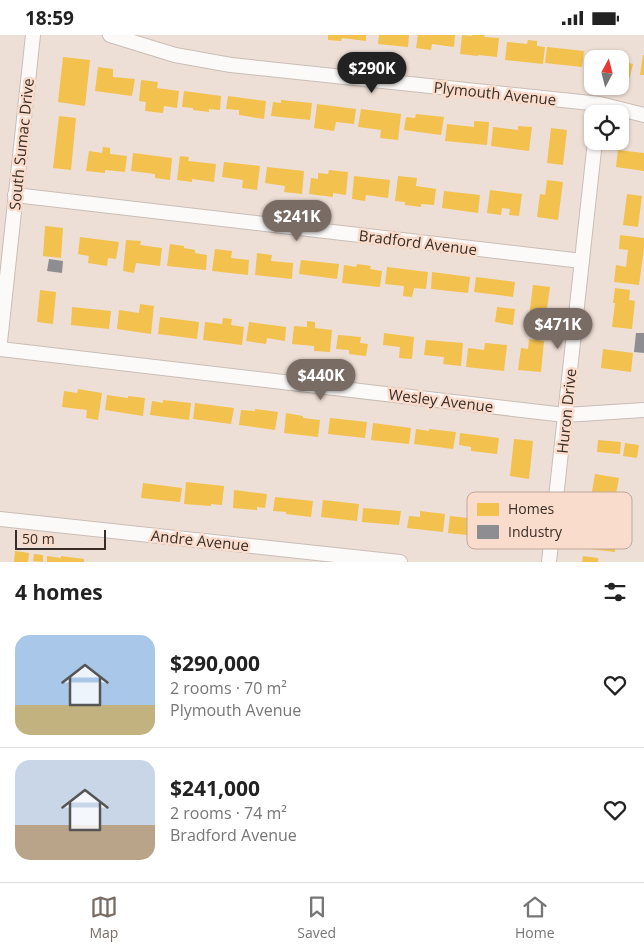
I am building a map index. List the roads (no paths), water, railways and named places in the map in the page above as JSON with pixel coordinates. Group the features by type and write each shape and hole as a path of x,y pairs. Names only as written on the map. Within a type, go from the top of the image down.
{"street":[{"name":"South Sumac Drive","path":"0,342 33,35"},
{"name":"Plymouth Avenue","path":"110,35 175,55 231,65 584,107"},
{"name":"Plymouth Avenue","path":"629,113 644,115"},
{"name":"Huron Drive","path":"557,492 594,150"},
{"name":"Bradford Avenue","path":"15,195 582,261"},
{"name":"Wesley Avenue","path":"0,349 565,415 644,410"},
{"name":"Andre Avenue","path":"0,519 400,562"},
{"name":"Huron Drive","path":"549,562 550,549"}]}
